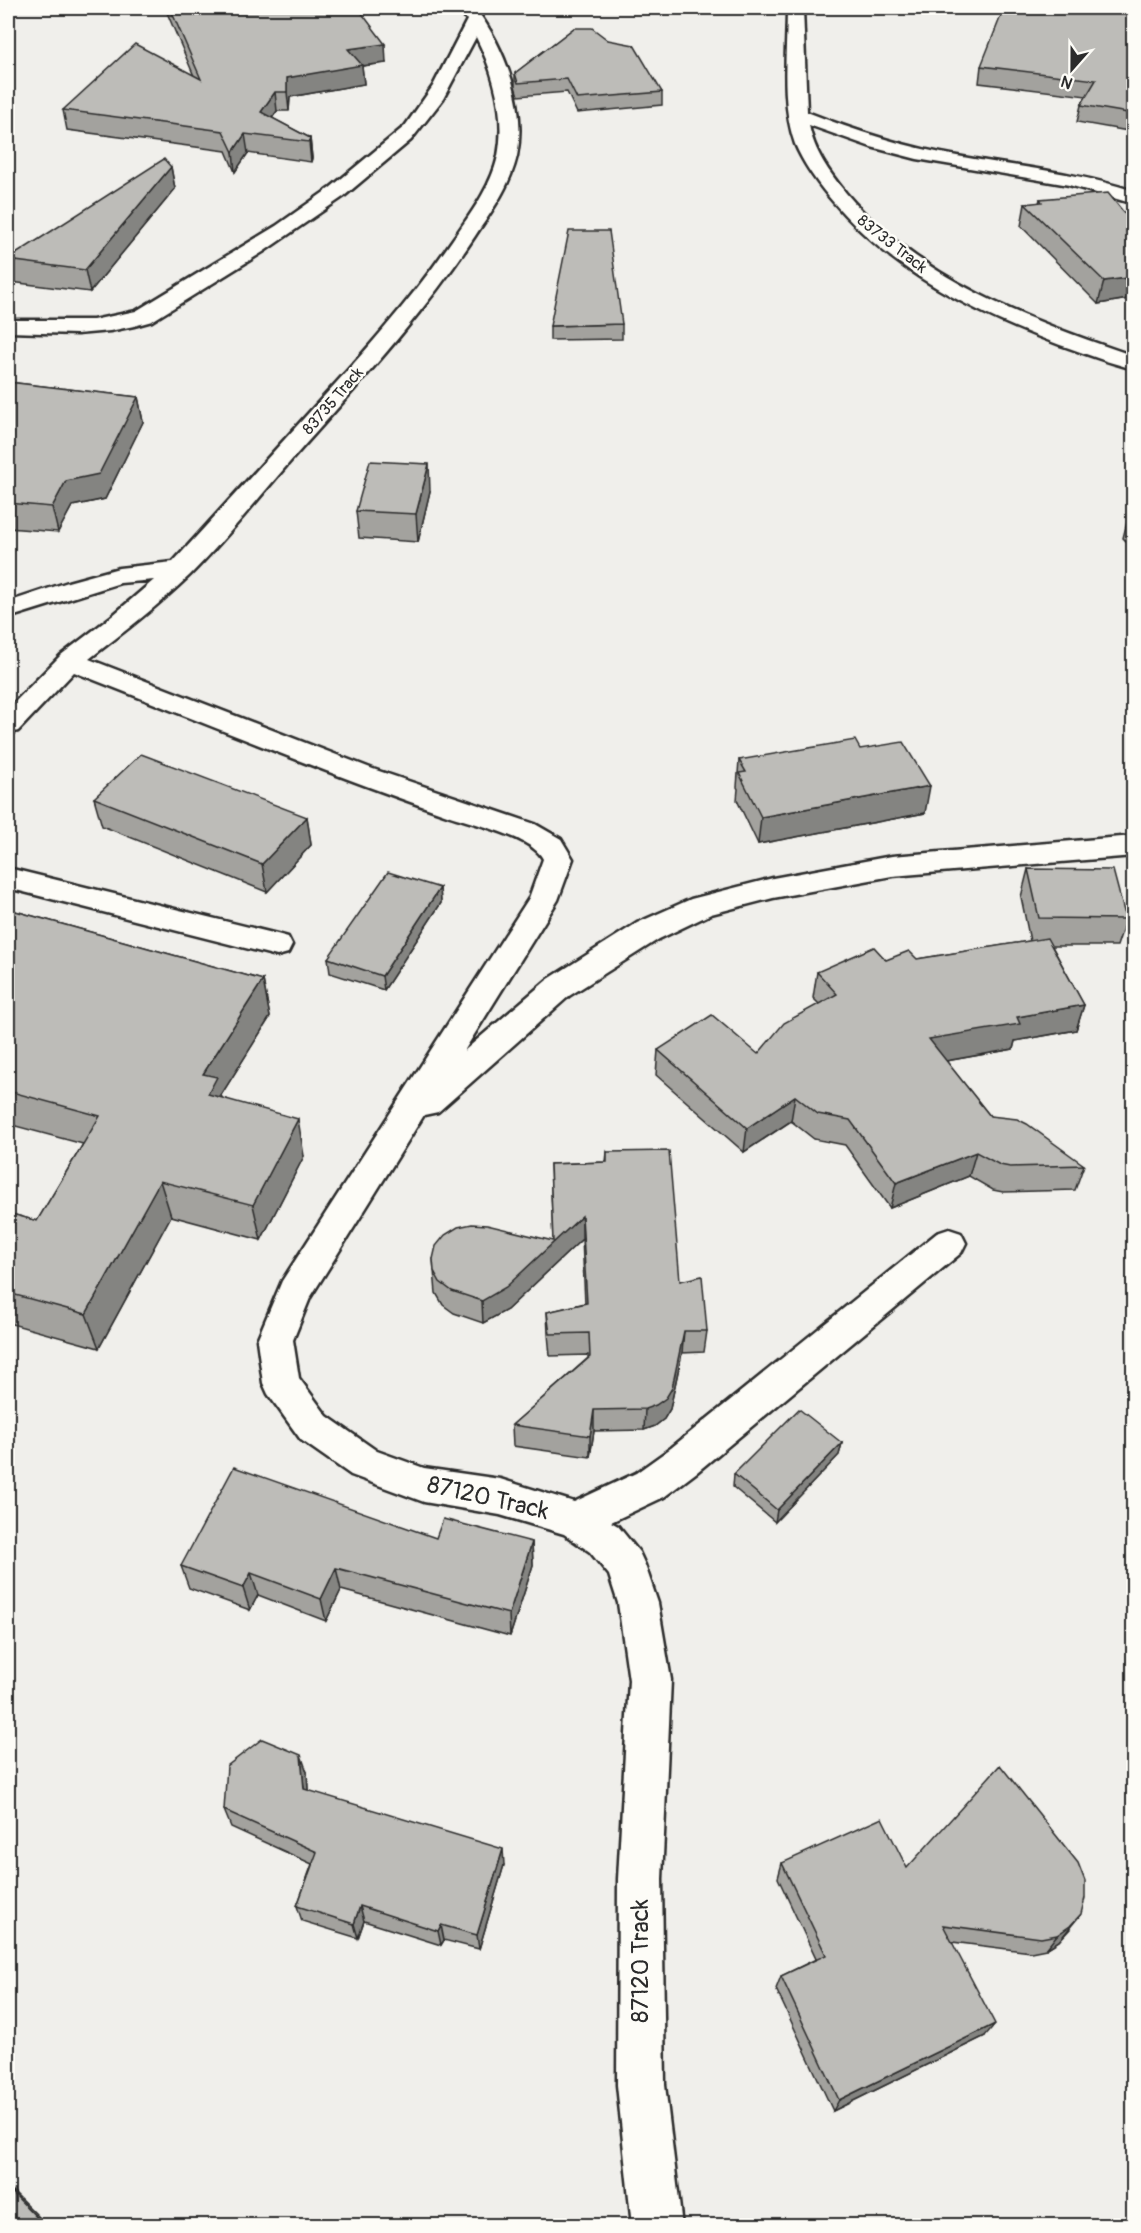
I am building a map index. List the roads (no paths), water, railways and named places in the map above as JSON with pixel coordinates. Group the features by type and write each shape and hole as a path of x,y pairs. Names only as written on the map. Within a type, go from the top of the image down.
{"street":[{"name":"83733 Track","path":"795,8 801,131 817,168 841,201 860,221 904,258 954,290 1005,315 1074,343 1134,363"},
{"path":"8,326 96,328 122,324 144,316 272,238 332,198 416,124 442,85 472,14"},
{"name":"83735 Track","path":"8,725 70,661 121,622 181,569 378,350 441,272 494,193 507,158 510,132 507,100 496,60 472,14"},
{"path":"799,115 882,145 955,161 1090,183 1134,198"},
{"path":"8,610 76,586 119,576 181,569"},
{"name":"87120 Track","path":"70,661 363,777 525,831 551,846 558,859 543,900 397,1127 295,1292 275,1340 280,1383 314,1428 364,1463 424,1485 500,1497 575,1520 604,1539 625,1565 638,1603 650,1680 640,1879 641,2085 657,2226"},
{"path":"397,1127 558,988 648,931 702,906 773,888 892,866 1134,846"},
{"path":"8,878 277,945"},
{"path":"575,1520 650,1485 684,1460 950,1243"}]}
